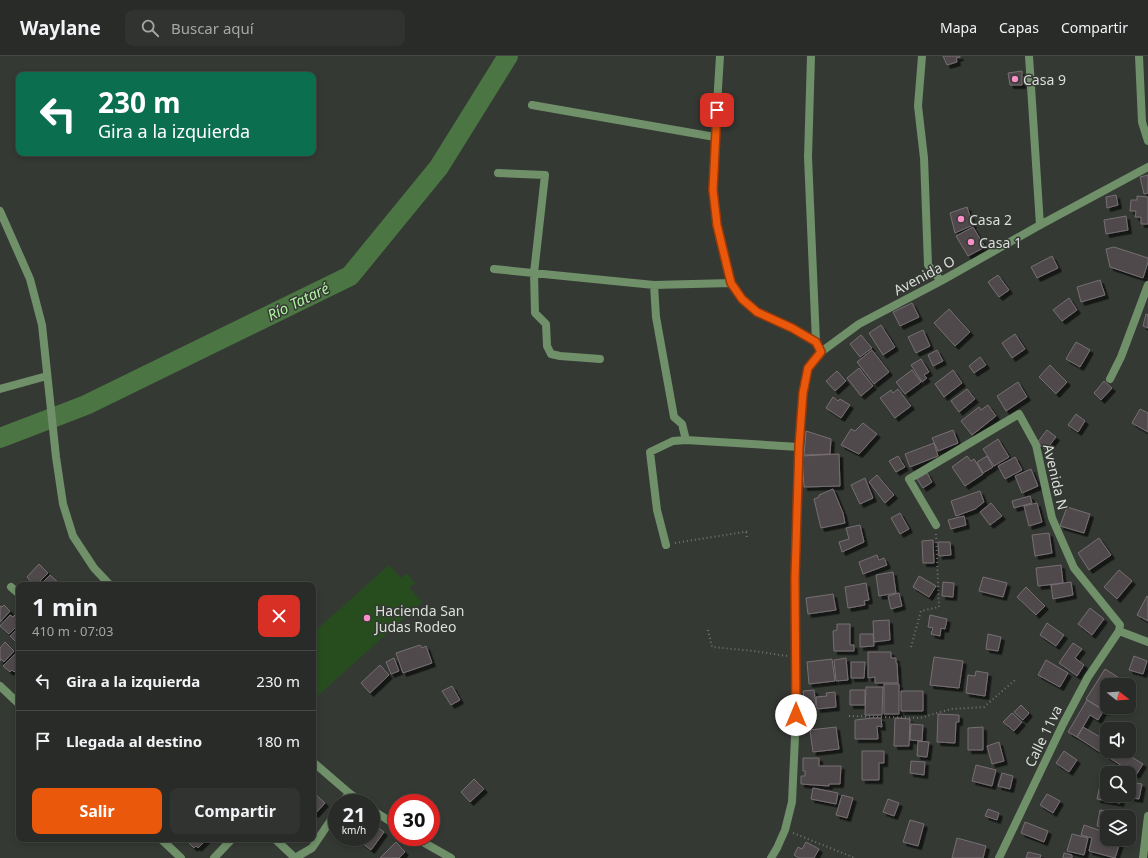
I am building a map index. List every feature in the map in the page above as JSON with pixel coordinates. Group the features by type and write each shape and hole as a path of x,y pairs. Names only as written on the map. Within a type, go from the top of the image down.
{"street":[{"path":"720,56 713,190 717,225 731,283 742,299 757,312 792,328 816,342"},
{"path":"811,56 808,157 816,342 821,352"},
{"path":"922,56 918,106 924,158 928,265 941,281"},
{"path":"1029,56 1040,225"},
{"path":"1139,56 1142,122 1148,141"},
{"path":"532,105 715,137"},
{"name":"Avenida O","path":"771,858 785,830 792,802 796,715 796,536 799,446 803,393 808,368 821,352 859,324 941,281 1040,225 1148,167"},
{"path":"498,173 545,175 534,273 535,312 546,324 547,346 552,354 600,359"},
{"path":"0,211 30,279 42,325 56,457 63,504 73,536 94,568 107,582"},
{"path":"494,269 654,285 731,283"},
{"path":"654,285 656,317 674,417 682,424 686,440"},
{"path":"1110,379 1121,357 1148,285"},
{"path":"0,389 47,376"},
{"name":"Avenida N","path":"936,525 909,479 1019,414 1036,445 1052,518 1074,568 1120,625 1119,631"},
{"path":"666,545 657,510 650,452 673,441 686,440 799,446"},
{"path":"11,587 16,591"},
{"path":"1119,631 1148,642"},
{"name":"Calle 11va","path":"999,858 1063,724 1088,677 1119,631"},
{"path":"0,686 16,701"},
{"path":"316,765 349,793"},
{"path":"1143,858 1148,816"},
{"path":"278,842 295,858 312,848 328,824"},
{"path":"164,842 181,858"},
{"path":"214,858 229,842"},
{"path":"430,846 451,858"}],"path":[{"path":"911,647 921,611 938,607 936,525"},
{"path":"666,545 750,531"},
{"path":"746,532 747,538"},
{"path":"708,630 712,647 754,650 790,657 796,656"},
{"path":"849,716 920,718 951,709 984,707 1015,680"},
{"path":"785,830 855,858"}],"green space":[{"name":"Hacienda San Judas Rodeo","path":"389,565 401,578 406,573 415,583 409,588 422,602 316,697 316,630"}],"building":[{"path":"943,56 960,57 956,58 957,62 947,65"},
{"name":"Casa 9","path":"1022,71 1022,85 1010,85 1008,73"},
{"path":"1148,175 1148,193 1144,194 1140,177"},
{"path":"1116,195 1118,205 1107,208 1106,197"},
{"path":"1137,196 1148,197 1148,224 1141,224 1141,217 1135,217 1136,211 1130,211 1131,200 1137,200"},
{"name":"Casa 2","path":"967,207 973,225 955,233 950,213"},
{"path":"1126,216 1128,230 1106,234 1104,220"},
{"name":"Casa 1","path":"973,227 985,247 968,256 956,236"},
{"path":"1114,247 1148,258 1143,278 1110,267 1106,249"},
{"path":"1052,256 1058,268 1037,278 1031,267"},
{"path":"998,275 1009,290 999,297 988,282"},
{"path":"1100,280 1105,295 1081,302 1077,287"},
{"path":"1069,298 1077,310 1062,321 1053,310"},
{"path":"912,303 919,317 900,326 893,312"},
{"path":"949,309 970,332 955,346 934,323"},
{"path":"1146,314 1148,315 1148,328 1143,326"},
{"path":"881,325 895,347 883,355 869,333"},
{"path":"923,330 930,346 916,353 908,337"},
{"path":"1015,334 1025,349 1012,358 1002,343"},
{"path":"861,335 872,348 860,357 850,344"},
{"path":"1076,342 1090,350 1080,367 1066,359"},
{"path":"872,350 889,372 874,384 857,362"},
{"path":"937,350 943,361 933,366 928,355"},
{"path":"980,357 986,365 974,373 969,366"},
{"path":"921,359 929,372 924,375 927,378 922,382 911,365"},
{"path":"1050,365 1067,382 1056,394 1039,377"},
{"path":"859,368 873,386 861,396 847,378"},
{"path":"912,370 921,382 905,394 896,382"},
{"path":"953,370 962,383 944,397 935,384"},
{"path":"837,371 846,381 835,391 826,381"},
{"path":"1104,381 1112,388 1101,400 1094,393"},
{"path":"1018,382 1027,397 1006,411 997,396"},
{"path":"898,389 911,406 895,418 880,398 891,390 893,393"},
{"path":"967,389 975,399 959,412 951,401"},
{"path":"833,397 838,401 840,399 850,405 841,418 826,408"},
{"path":"988,405 996,416 972,435 961,421 979,407 981,410"},
{"path":"1140,409 1148,413 1148,432 1132,423"},
{"path":"1076,414 1085,421 1078,432 1068,425"},
{"path":"863,423 877,434 859,454 841,445 851,429 855,431"},
{"path":"953,430 958,443 938,451 932,438"},
{"path":"1047,430 1056,437 1046,450 1037,443"},
{"path":"806,431 831,439 830,454 804,455"},
{"path":"998,439 1009,457 994,466 983,449"},
{"path":"934,443 938,456 910,467 905,454"},
{"path":"839,454 840,486 804,487 802,456"},
{"path":"898,456 905,467 896,472 889,461"},
{"path":"967,456 971,461 974,459 983,474 965,486 952,467"},
{"path":"987,456 993,467 983,473 977,462"},
{"path":"1015,457 1022,470 1005,479 998,466"},
{"path":"1031,469 1038,486 1022,493 1015,476"},
{"path":"927,473 932,482 923,488 917,479"},
{"path":"877,475 894,495 885,503 869,482"},
{"path":"865,478 873,498 860,504 851,485"},
{"path":"833,489 843,513 845,523 821,528 814,499 819,497 819,495"},
{"path":"980,491 984,502 975,509 956,516 951,501"},
{"path":"1030,496 1032,503 1014,508 1012,501"},
{"path":"991,503 1002,516 990,525 980,512"},
{"path":"1037,503 1042,522 1029,526 1024,506"},
{"path":"1067,507 1090,514 1084,533 1060,526"},
{"path":"900,513 909,529 900,534 891,518"},
{"path":"964,516 966,525 951,529 948,520"},
{"path":"860,525 864,542 842,552 839,542 849,539 846,528"},
{"path":"1049,533 1052,553 1035,556 1032,535"},
{"path":"1099,538 1111,555 1089,570 1078,553"},
{"path":"933,540 934,563 923,563 922,541"},
{"path":"938,542 950,542 951,555 939,556"},
{"path":"877,555 879,560 884,558 887,565 863,574 859,562"},
{"path":"39,564 48,573 39,582 31,582 27,577"},
{"path":"1061,565 1063,583 1038,586 1036,568"},
{"path":"1119,570 1132,581 1117,599 1104,587"},
{"path":"893,572 896,593 879,596 876,575"},
{"path":"50,575 58,582 43,582"},
{"path":"919,576 936,586 929,597 913,587"},
{"path":"983,577 1007,583 1003,597 979,591"},
{"path":"943,582 954,583 953,597 942,596"},
{"path":"1071,582 1073,595 1053,599 1051,585"},
{"path":"866,583 869,600 864,601 865,605 848,608 845,587"},
{"path":"1026,587 1045,606 1036,615 1017,597"},
{"path":"899,593 902,606 891,609 888,596"},
{"path":"833,594 836,610 808,614 806,598"},
{"path":"1147,596 1148,597 1148,621 1137,615"},
{"path":"4,605 10,611 0,622 0,606 2,607"},
{"path":"1090,608 1104,619 1092,635 1078,624"},
{"path":"10,615 13,617 15,615 16,616 16,627 9,634 0,626"},
{"path":"930,615 947,619 945,629 941,628 940,636 931,634 933,628 928,627"},
{"path":"889,620 890,640 874,642 873,621"},
{"path":"1047,623 1064,635 1056,646 1040,635"},
{"path":"837,624 850,624 850,645 854,645 854,651 834,651 833,631 837,630"},
{"path":"16,630 16,642 10,636"},
{"path":"860,634 873,634 874,646 860,647"},
{"path":"988,634 1001,637 998,651 986,649"},
{"path":"5,642 14,651 4,662 1,659 0,661 0,648"},
{"path":"1073,643 1082,649 1075,658 1084,665 1077,676 1059,663"},
{"path":"420,645 422,648 426,646 432,663 403,673 396,653"},
{"path":"868,652 891,652 891,658 896,658 898,683 875,683 875,677 868,678"},
{"path":"16,653 16,670 14,672 12,670 10,672 3,666"},
{"path":"1134,656 1147,661 1143,674 1129,670"},
{"path":"934,657 963,661 959,688 930,685"},
{"path":"394,658 399,671 391,674 386,662"},
{"path":"846,658 848,680 836,681 834,660"},
{"path":"832,659 835,681 809,684 807,662"},
{"path":"1046,660 1068,673 1060,687 1038,675"},
{"path":"851,662 865,662 864,678 851,678"},
{"path":"380,665 389,675 370,693 361,683"},
{"path":"1105,669 1119,678 1100,678 1100,708 1086,699"},
{"path":"976,671 988,673 985,696 966,693 968,675 975,676"},
{"path":"884,684 899,684 899,714 884,714"},
{"path":"452,686 460,700 451,705 442,691"},
{"path":"866,687 883,687 882,715 865,715"},
{"path":"814,690 816,705 805,707 803,691"},
{"path":"850,690 865,690 865,705 850,705"},
{"path":"901,691 923,691 923,711 901,711"},
{"path":"835,692 836,707 817,709 816,697 827,696 826,693"},
{"path":"1087,700 1100,708 1100,714 1102,714 1098,720 1090,715 1077,737 1068,732"},
{"path":"1021,705 1029,713 1023,720 1014,712"},
{"path":"1012,713 1022,722 1014,731 1003,722"},
{"path":"938,714 959,715 959,722 956,722 955,743 937,742"},
{"path":"881,718 882,727 877,726 878,739 855,739 855,720"},
{"path":"895,718 910,719 909,746 894,746"},
{"path":"911,724 923,725 922,741 910,740"},
{"path":"836,727 839,749 813,752 810,730"},
{"path":"983,727 983,750 968,750 968,728"},
{"path":"1083,727 1100,737 1100,752 1077,737"},
{"path":"918,741 929,742 927,757 917,756"},
{"path":"999,742 1004,761 992,764 987,746"},
{"path":"862,751 884,751 884,763 879,763 879,780 862,780"},
{"path":"1064,751 1077,760 1069,772 1056,763"},
{"path":"803,758 819,758 819,766 841,766 840,784 829,784 829,786 801,784 801,776 805,776 805,771 803,771"},
{"path":"1110,758 1133,758 1143,764 1136,775 1136,766 1122,766"},
{"path":"911,761 925,762 924,775 910,773"},
{"path":"976,765 996,770 992,786 972,781"},
{"path":"1002,773 1013,776 1010,789 998,786"},
{"path":"474,779 484,789 470,802 461,792"},
{"path":"1136,783 1142,784 1139,799 1136,798"},
{"path":"1100,785 1100,800 1097,799"},
{"path":"813,788 838,793 836,804 811,799"},
{"path":"1047,794 1060,801 1053,813 1040,805"},
{"path":"316,795 325,803 316,813"},
{"path":"842,795 853,798 847,818 836,815"},
{"path":"888,799 899,803 894,816 883,812"},
{"path":"988,809 999,813 997,820 985,816"},
{"path":"1100,810 1100,827 1097,826"},
{"path":"910,820 924,824 918,846 903,842"},
{"path":"1025,822 1048,831 1044,842 1021,833"},
{"path":"1084,825 1100,831 1100,846 1119,846 1115,858 1089,851 1092,838 1081,835"},
{"path":"380,829 384,832 380,838"},
{"path":"1072,834 1088,838 1084,855 1067,851"},
{"path":"957,838 986,846 983,858 952,858"},
{"path":"188,842 204,842 198,848 196,846 194,848"},
{"path":"806,842 819,849 814,858 799,858 794,855 798,847 802,849"},
{"path":"366,846 374,846 371,850"},
{"path":"392,846 400,846 405,852 399,858 380,858"},
{"path":"1028,852 1041,855 1040,858 1026,858"},
{"path":"1064,853 1072,855 1072,858 1063,858"}],"waterway":[{"name":"Río Tataré","path":"0,438 86,405 350,276 439,167 508,56"}],"place":[{"name":"Casa 9","path":"1015,79"},
{"name":"Casa 2","path":"961,219"},
{"name":"Casa 1","path":"971,242"},
{"name":"Hacienda San Judas Rodeo","path":"367,618"}],"route":[{"path":"717,110 713,190 717,225 731,283 742,299 757,312 792,328 816,342 821,352 808,368 803,393 799,446 795,578 796,715"}]}
